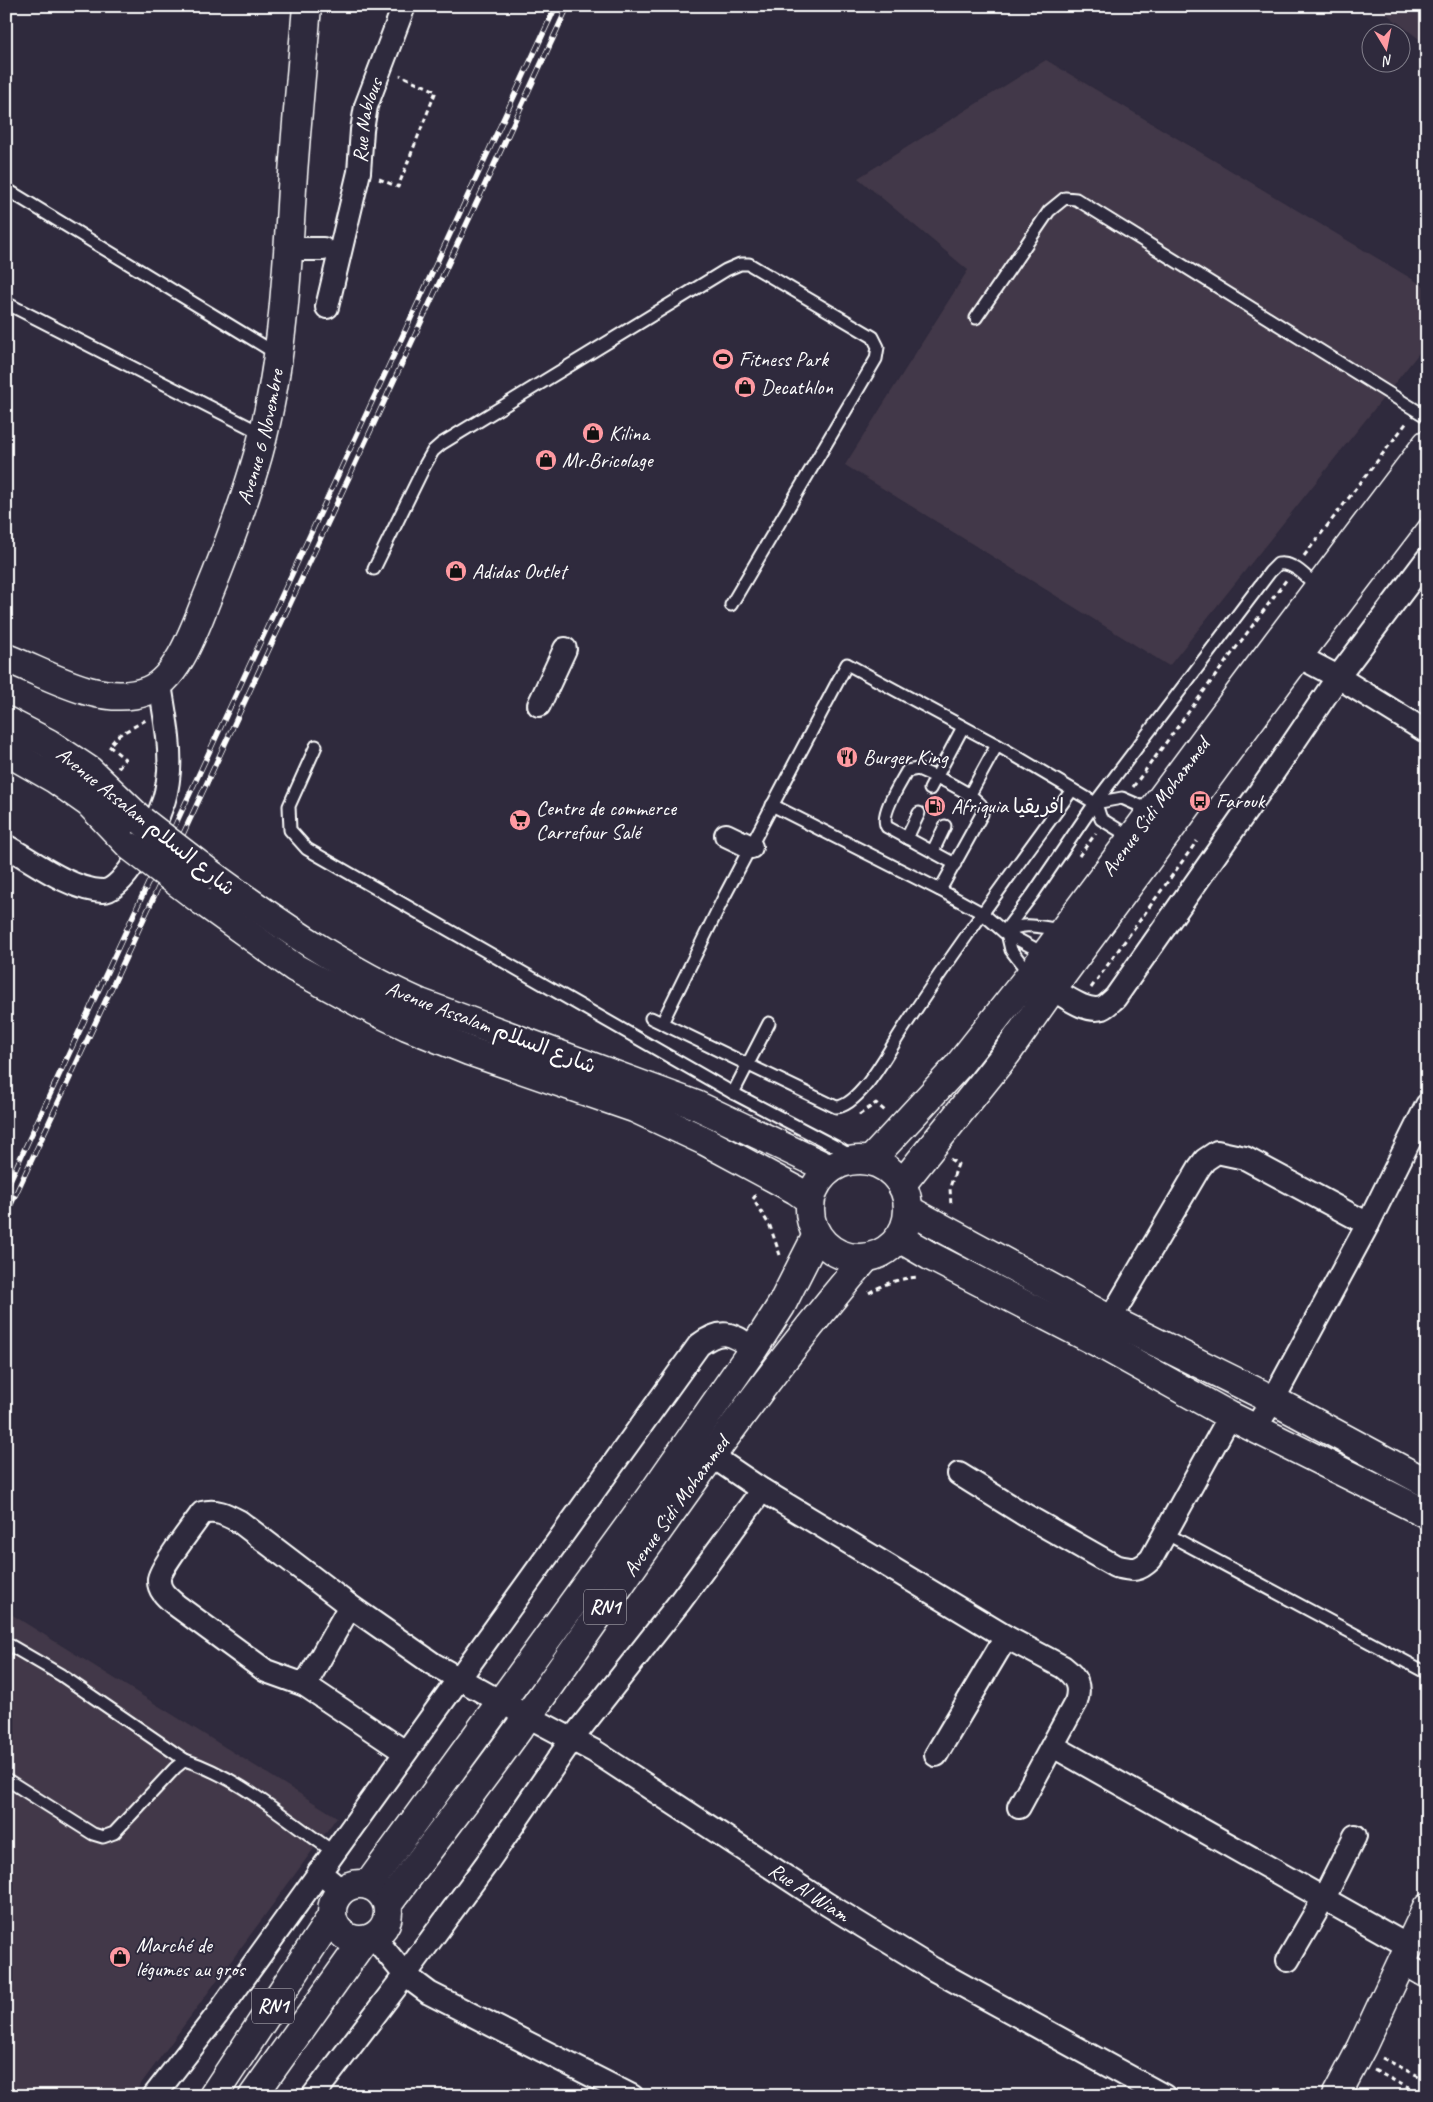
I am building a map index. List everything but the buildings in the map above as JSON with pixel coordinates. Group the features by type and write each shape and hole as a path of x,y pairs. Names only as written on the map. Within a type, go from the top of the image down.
{"main road":[{"name":"Avenue 6 Novembre","path":"162,697 168,676 193,633 228,548 263,434 277,354 289,249 307,6"},
{"name":"Avenue Sidi Mohammed","path":"902,1184 1007,1053 1063,930 1427,444"},
{"name":"Avenue Sidi Mohammed","path":"863,1160 958,1066 1043,972 1298,656 1427,487"},
{"path":"6,658 99,694 162,697"},
{"name":"Avenue Assalam شارع السلام","path":"6,721 48,743 90,771 142,821 212,875 278,923 343,964 420,1003 696,1105 830,1168"},
{"name":"Avenue Assalam شارع السلام","path":"6,751 55,779 89,803 131,847 295,968 365,1006 407,1026 470,1051 634,1108 705,1141 810,1200"},
{"path":"866,1258 854,1258 838,1253 828,1247 817,1235 810,1216 810,1200 816,1185 830,1168 845,1161 863,1160 889,1169 902,1184 907,1194 909,1210 906,1224 899,1238 930,1256 1103,1331 1274,1400 1427,1483"},
{"path":"909,1210 1103,1331 1230,1416 1427,1514"},
{"name":"Avenue Sidi Mohammed","path":"368,1885 754,1348 781,1306 817,1235"},
{"name":"RN1","path":"866,1258 887,1250 899,1238"},
{"name":"Avenue Sidi Mohammed","path":"388,1904 528,1716 712,1456 790,1351 866,1258"},
{"path":"342,1891 354,1884 368,1885 380,1892 388,1904"},
{"name":"RN1","path":"213,2096 332,1916 334,1902 342,1891"},
{"name":"RN1","path":"253,2096 369,1938 382,1930 388,1918 388,1904"},
{"path":"1336,2096 1358,2054 1427,1908"},
{"path":"332,1916 338,1930 350,1938 369,1938"}],"street":[{"name":"Rue Nablous","path":"327,307 331,242 360,172 362,130 366,106 404,6"},
{"path":"289,249 331,242"},
{"path":"1043,972 1079,1004 1098,1008 1115,998 1278,767 1338,678 1427,559"},
{"path":"539,705 565,649"},
{"path":"1298,656 1427,732"},
{"path":"6,846 85,889 108,891 119,884 130,871 144,845 161,809 166,792 169,768 162,697"},
{"path":"726,835 751,847"},
{"path":"1255,1428 1274,1400 1368,1224 1427,1105"},
{"path":"1103,1331 1199,1168 1205,1160 1217,1152 1245,1158 1368,1224"},
{"path":"154,2096 217,2015 699,1345 709,1337 720,1333 731,1334 754,1348"},
{"path":"959,1474 1116,1566 1129,1570 1142,1567 1151,1559 1179,1505 1230,1416"},
{"path":"712,1456 762,1490 1006,1637 1063,1667 1072,1674 1079,1686 1076,1702 1019,1807"},
{"path":"313,2096 487,1863 572,1739 679,1602 762,1490"},
{"name":"Rue Al Wiam","path":"305,1685 266,1671 176,1605 164,1594 160,1587 160,1573 202,1513 223,1512 240,1522 350,1606 427,1659 501,1702 594,1751 827,1904 933,1969 1164,2096"},
{"path":"350,1606 305,1685 405,1752"},
{"path":"936,1755 1006,1637"},
{"path":"1053,1746 1323,1900 1405,1954 1427,1976"},
{"path":"1288,1960 1323,1900 1355,1836"},
{"path":"319,1872 342,1891"},
{"path":"369,1938 405,1975 429,1993 632,2096"}],"lane":[{"path":"6,190 277,354"},
{"path":"976,318 1049,210 1065,198 1076,199 1427,417"},
{"path":"374,569 433,451 441,444 726,270 740,264 749,264 873,337 878,347 876,359 731,605"},
{"path":"6,303 263,434"},
{"path":"1043,972 1011,950 1006,932 1096,804 1270,572 1282,563 1295,568 1319,589"},
{"path":"662,1023 724,897 847,664 997,745 1096,804 1124,799 1152,811"},
{"path":"930,789 963,727"},
{"path":"957,802 966,794 997,745"},
{"path":"316,746 289,806 290,830 307,849 733,1094 863,1160"},
{"path":"940,890 955,864 983,808 980,803 936,777 918,769 911,769 907,771 893,798 884,818 884,823 886,827 955,864"},
{"path":"651,1018 836,1107 848,1104 873,1076 982,913 1072,790"},
{"path":"1096,804 1100,818 1104,822 1132,838"},
{"path":"772,805 982,913 1006,932 1043,972"},
{"path":"907,838 920,813"},
{"path":"933,851 945,826"},
{"path":"1006,932 1028,926 1063,930"},
{"path":"733,1094 769,1023"},
{"path":"1166,1533 1427,1673"},
{"path":"6,1643 61,1675 186,1760 201,1765 234,1783 334,1852"},
{"path":"6,1779 93,1834 103,1837 114,1833 175,1768 186,1760"}],"path":[{"path":"360,172 398,187 436,91 381,67"},
{"path":"1124,799 1295,568 1416,410"},
{"path":"106,786 125,759 110,746 162,697"},
{"path":"1075,862 1104,822"},
{"path":"932,1148 958,1164 950,1187 952,1210"},
{"path":"769,1176 753,1199 764,1214 775,1237 781,1261"},
{"path":"863,1299 867,1294 880,1286 896,1280 926,1278"},
{"path":"1358,2054 1427,2080"},
{"path":"1358,2054 1424,2096"}],"shaded area":[{"path":"1376,6 1427,6 1427,45 1410,32 1410,22 1397,22"},
{"path":"1046,60 1427,288 1427,343 1169,666 845,465 968,270 858,178"},
{"name":"Marché de légumes au gros","path":"6,1611 337,1817 132,2096 6,2096"}],"railway":[{"path":"6,1189 556,6"},
{"path":"6,1215 568,6"}],"place":[{"name":"Fitness Park","path":"723,359"},
{"name":"Decathlon","path":"745,387"},
{"name":"Kilina","path":"593,433"},
{"name":"Mr.Bricolage","path":"546,460"},
{"name":"Adidas Outlet","path":"456,571"},
{"name":"Burger King","path":"847,757"},
{"name":"Farouk","path":"1200,801"},
{"name":"Afriquia افريقيا","path":"935,806"},
{"name":"Centre de commerce Carrefour Salé","path":"520,820"},
{"name":"Marché de légumes au gros","path":"120,1957"}]}
